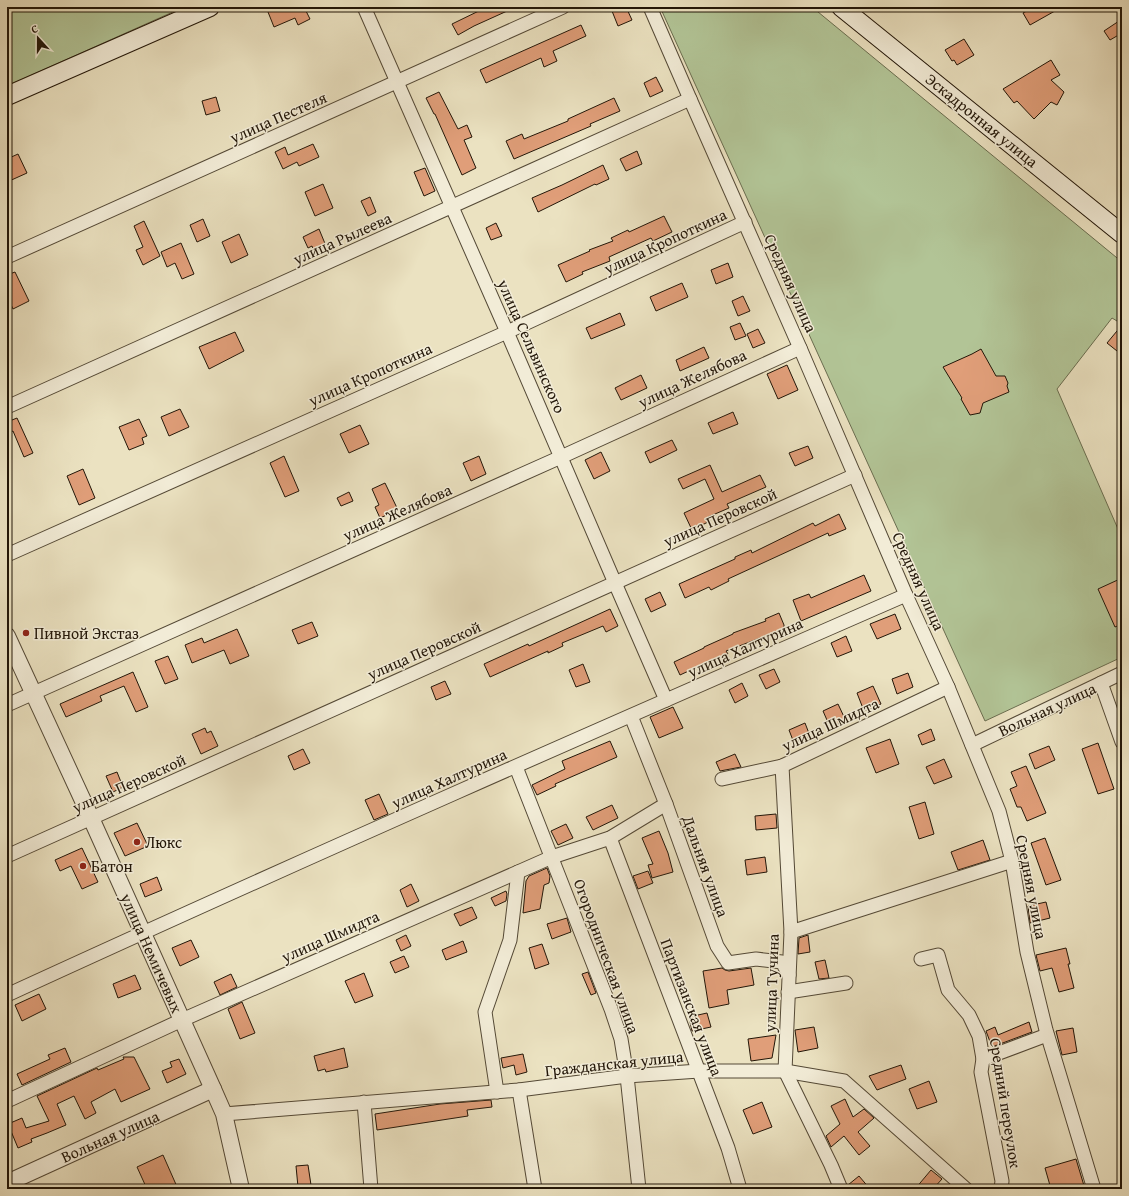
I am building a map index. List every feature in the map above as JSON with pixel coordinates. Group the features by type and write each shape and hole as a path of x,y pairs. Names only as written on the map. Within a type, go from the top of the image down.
{"main road":[{"path":"7,96 210,7"},
{"name":"Эскадронная улица","path":"841,7 1122,234"}],"street":[{"name":"улица Сельвинского","path":"364,7 507,332 666,700"},
{"name":"улица Пестеля","path":"7,257 563,7"},
{"name":"Средняя улица","path":"650,7 800,348 906,595 948,687 999,811 1012,861 1027,952 1047,1035 1094,1189"},
{"name":"улица Рылеева","path":"7,407 690,99"},
{"name":"улица Кропоткина","path":"7,555 507,332 745,222"},
{"name":"улица Желябова","path":"7,705 561,457 800,348"},
{"name":"улица Перовской","path":"7,856 855,476"},
{"name":"улица Халтурина","path":"7,996 142,933 906,595"},
{"name":"улица Немичевых","path":"7,636 34,692 214,1089 224,1114 241,1189"},
{"name":"Вольная улица","path":"972,745 1122,673"},
{"path":"1101,683 1122,742"},
{"name":"улица Шмидта","path":"722,779 782,766 948,687"},
{"name":"Дальняя улица","path":"630,716 666,804 717,946 728,963 756,959 782,962 789,975"},
{"path":"964,725 977,734 995,734"},
{"path":"978,760 983,747 995,734"},
{"name":"улица Тучина","path":"782,766 791,932 785,1071 831,1165 841,1189"},
{"name":"Огородническая улица","path":"516,767 611,1009 621,1039 627,1076 639,1189"},
{"name":"улица Шмидта","path":"7,1102 182,1020 552,857 610,838 666,804"},
{"name":"Партизанская улица","path":"610,838 728,1148 740,1189"},
{"path":"791,932 1012,861"},
{"path":"497,1092 485,1012 510,940 518,872"},
{"name":"Средний переулок","path":"920,959 938,955 948,990 969,1015 979,1036 983,1059 981,1072 1002,1181 1001,1189"},
{"path":"788,992 846,983"},
{"path":"983,1059 1047,1035"},
{"name":"Гражданская улица","path":"224,1114 519,1090 627,1076 699,1071 785,1071 844,1081 966,1189"},
{"name":"Вольная улица","path":"7,1183 214,1089"},
{"path":"519,1090 535,1189"},
{"path":"364,1102 371,1189"}],"green space":[{"path":"7,7 184,7 7,86"},
{"path":"660,7 812,7 1122,262 1122,324 1112,318 1057,389 1118,529 1122,533 1122,657 985,721"}],"building":[{"path":"266,7 304,7 310,19 298,25 295,18 274,27"},
{"path":"487,7 516,7 458,35 452,24"},
{"path":"621,7 626,7 632,20 618,26 612,11"},
{"path":"1034,7 1062,7 1030,25 1023,13"},
{"path":"1122,19 1122,33 1110,40 1104,31"},
{"path":"581,25 586,36 553,51 557,61 544,67 541,58 486,83 480,70"},
{"path":"964,39 974,55 957,65 954,60 952,61 945,50"},
{"path":"1051,60 1060,75 1051,80 1064,92 1057,105 1051,102 1034,119 1017,101 1014,103 1003,89"},
{"path":"656,77 663,91 650,97 644,83"},
{"path":"439,92 458,129 467,125 472,137 464,140 476,168 462,175 435,114 426,98"},
{"path":"216,97 220,111 206,115 202,101"},
{"path":"614,98 620,111 590,124 591,126 514,159 506,141 522,134 524,139 568,121 568,119"},
{"path":"313,144 319,157 299,166 297,162 283,169 275,152 285,147 288,155"},
{"path":"637,151 642,164 626,171 620,159"},
{"path":"18,154 27,173 7,182 7,159"},
{"path":"603,165 609,179 596,185 595,184 538,212 532,198"},
{"path":"425,168 435,191 424,196 414,172"},
{"path":"323,184 333,208 315,216 305,192"},
{"path":"370,197 376,212 368,216 361,201"},
{"path":"664,216 672,232 653,241 651,238 609,257 610,261 582,272 583,274 566,282 558,265 590,251 589,250 613,241 611,238 628,230 629,232"},
{"path":"203,219 210,236 197,242 190,225"},
{"path":"144,221 160,256 143,265 136,250 143,247 134,226"},
{"path":"496,223 502,236 491,240 486,228"},
{"path":"319,229 326,246 314,252 312,246 308,248 303,237"},
{"path":"239,234 248,255 231,263 222,242"},
{"path":"181,243 194,274 182,279 175,263 167,267 161,252"},
{"path":"728,263 733,277 716,284 711,270"},
{"path":"15,272 29,301 13,309 7,296 7,275"},
{"path":"682,283 688,297 656,311 650,297"},
{"path":"743,296 750,311 738,316 732,301"},
{"path":"620,313 625,325 591,339 586,328"},
{"path":"740,323 746,336 735,340 730,327"},
{"path":"1122,325 1122,355 1107,343"},
{"path":"758,329 765,343 753,348 747,334"},
{"path":"235,332 244,351 209,369 199,347"},
{"path":"704,347 709,358 680,371 676,360"},
{"path":"981,349 996,376 1005,376 1008,383 1007,386 1009,392 983,403 980,413 970,415 961,399 962,398 943,367"},
{"path":"787,365 798,390 778,399 767,374"},
{"path":"641,375 647,388 621,400 615,388"},
{"path":"180,409 189,427 169,436 161,417"},
{"path":"733,412 738,424 713,434 708,423"},
{"path":"17,418 33,453 24,457 13,431 7,434 7,422"},
{"path":"139,419 147,436 142,438 144,444 129,450 119,427"},
{"path":"360,425 369,444 349,453 340,434"},
{"path":"672,440 677,450 650,463 645,452"},
{"path":"808,446 813,458 795,466 789,453"},
{"path":"601,452 610,471 594,479 585,460"},
{"path":"284,456 299,491 285,497 270,463"},
{"path":"479,456 486,474 471,481 463,463"},
{"path":"710,465 722,492 760,475 766,487 727,504 729,508 708,517 710,521 692,530 684,513 714,499 705,479 683,489 678,479"},
{"path":"83,469 95,498 79,505 67,476"},
{"path":"385,483 398,510 380,518 375,507 379,505 372,489"},
{"path":"349,492 353,501 341,506 337,498"},
{"path":"839,514 846,529 829,536 828,533 728,579 729,581 711,590 709,587 685,598 679,584 735,559 735,557 751,550 752,553 813,523 815,526"},
{"path":"864,575 871,591 801,621 793,600 809,594 811,598"},
{"path":"1122,578 1122,624 1115,627 1098,589"},
{"path":"660,592 666,605 651,612 645,599"},
{"path":"610,609 618,626 606,632 603,626 562,643 563,646 548,653 548,651 490,677 484,664 528,644 529,646"},
{"path":"779,613 784,629 726,651 728,654 680,675 674,662 733,633 766,621 765,619"},
{"path":"895,614 901,629 877,639 870,624"},
{"path":"312,622 318,636 298,644 292,630"},
{"path":"237,629 249,656 230,664 224,650 192,663 185,645 202,638 204,643"},
{"path":"846,636 852,651 837,657 831,643"},
{"path":"168,656 178,679 165,684 155,661"},
{"path":"583,664 590,682 576,687 569,670"},
{"path":"774,669 780,682 766,689 759,675"},
{"path":"133,672 148,707 136,712 124,686 100,696 102,701 66,717 60,704"},
{"path":"908,673 913,687 897,694 892,679"},
{"path":"445,681 451,694 436,700 431,687"},
{"path":"742,683 748,696 735,703 729,690"},
{"path":"873,686 881,704 864,711 857,693"},
{"path":"838,704 846,721 830,727 823,711"},
{"path":"673,707 683,728 659,738 650,717"},
{"path":"805,723 810,736 794,743 789,730"},
{"path":"205,728 207,733 211,731 218,746 201,754 192,734"},
{"path":"931,729 935,740 922,745 918,735"},
{"path":"890,739 899,764 876,773 866,748"},
{"path":"610,741 617,757 555,784 556,786 537,795 532,785 565,769 562,761"},
{"path":"1098,743 1114,789 1098,794 1082,749"},
{"path":"1049,746 1055,760 1035,769 1029,754"},
{"path":"303,749 310,763 294,770 288,756"},
{"path":"735,754 741,767 720,771 716,762"},
{"path":"944,759 952,777 934,784 926,767"},
{"path":"1026,766 1046,813 1027,821 1021,807 1017,807 1010,789 1017,786 1011,772"},
{"path":"117,772 123,787 113,792 106,776"},
{"path":"379,794 388,814 374,820 365,800"},
{"path":"925,802 934,834 919,839 909,807"},
{"path":"612,805 618,818 593,830 586,817"},
{"path":"776,814 777,828 756,830 755,816"},
{"path":"137,823 148,846 125,856 114,833"},
{"path":"566,824 573,838 558,845 551,831"},
{"path":"659,831 668,853 673,872 652,878 648,865 653,864 642,838"},
{"path":"1045,838 1061,880 1046,885 1031,843"},
{"path":"983,840 990,860 958,870 951,852"},
{"path":"82,848 98,882 82,889 71,866 60,871 55,860"},
{"path":"765,857 767,872 747,875 745,860"},
{"path":"547,868 550,876 549,883 544,885 540,909 523,913 526,881 529,876"},
{"path":"648,871 653,883 638,889 633,876"},
{"path":"157,877 162,890 145,897 140,884"},
{"path":"411,884 419,901 407,907 400,890"},
{"path":"506,891 506,901 495,906 491,898"},
{"path":"1046,902 1050,918 1030,923 1028,906"},
{"path":"472,907 477,918 460,926 454,914"},
{"path":"567,918 571,932 552,939 547,924"},
{"path":"406,935 411,946 401,951 396,940"},
{"path":"808,935 810,952 798,954 799,938"},
{"path":"191,940 199,957 180,966 172,948"},
{"path":"463,941 467,952 446,960 442,950"},
{"path":"542,944 549,964 535,969 529,948"},
{"path":"1066,948 1074,988 1059,992 1052,968 1040,971 1036,955"},
{"path":"404,956 409,967 395,973 390,962"},
{"path":"825,960 829,978 819,979 815,962"},
{"path":"722,968 729,971 751,968 754,985 727,990 729,1004 709,1008 703,971"},
{"path":"588,972 596,993 591,995 582,974"},
{"path":"364,973 373,996 355,1003 345,981"},
{"path":"231,974 237,987 220,995 214,982"},
{"path":"135,975 141,989 118,998 113,984"},
{"path":"39,994 46,1009 22,1021 15,1005"},
{"path":"242,1002 255,1033 240,1039 228,1009"},
{"path":"707,1013 711,1027 692,1031 689,1017"},
{"path":"1029,1022 1032,1032 992,1047 986,1031 995,1027 998,1035"},
{"path":"814,1027 818,1048 798,1052 795,1030"},
{"path":"1073,1028 1077,1052 1062,1055 1056,1031"},
{"path":"776,1035 772,1058 751,1061 748,1039"},
{"path":"65,1048 71,1062 22,1085 17,1074 50,1059 48,1055"},
{"path":"344,1048 348,1067 326,1072 325,1069 318,1071 314,1056"},
{"path":"523,1054 527,1072 516,1075 514,1065 503,1068 501,1058"},
{"path":"123,1057 134,1057 150,1089 121,1102 115,1089 91,1102 96,1113 85,1119 74,1096 57,1104 66,1125 31,1139 32,1142 18,1148 8,1124 22,1118 26,1128 49,1121 37,1096 97,1068 98,1070 124,1059"},
{"path":"179,1059 186,1074 167,1083 162,1071 172,1067 170,1062"},
{"path":"901,1065 906,1079 877,1090 869,1076"},
{"path":"929,1081 937,1102 917,1109 909,1089"},
{"path":"845,1099 853,1117 864,1109 874,1118 858,1132 870,1146 859,1155 844,1136 831,1147 826,1136 840,1124 831,1106"},
{"path":"491,1100 492,1107 467,1110 468,1116 377,1130 375,1114 440,1104"},
{"path":"762,1102 772,1127 753,1134 743,1110"},
{"path":"163,1155 178,1189 147,1189 137,1167"},
{"path":"1076,1159 1085,1189 1051,1189 1045,1168"},
{"path":"308,1165 311,1185 298,1187 296,1166"},
{"path":"931,1170 942,1179 933,1189 915,1189"},
{"path":"859,1176 870,1189 849,1189 848,1185"}],"place":[{"name":"Пивной Экстаз","path":"26,633"},
{"name":"Люкс","path":"137,842"},
{"name":"Батон","path":"83,866"}]}
